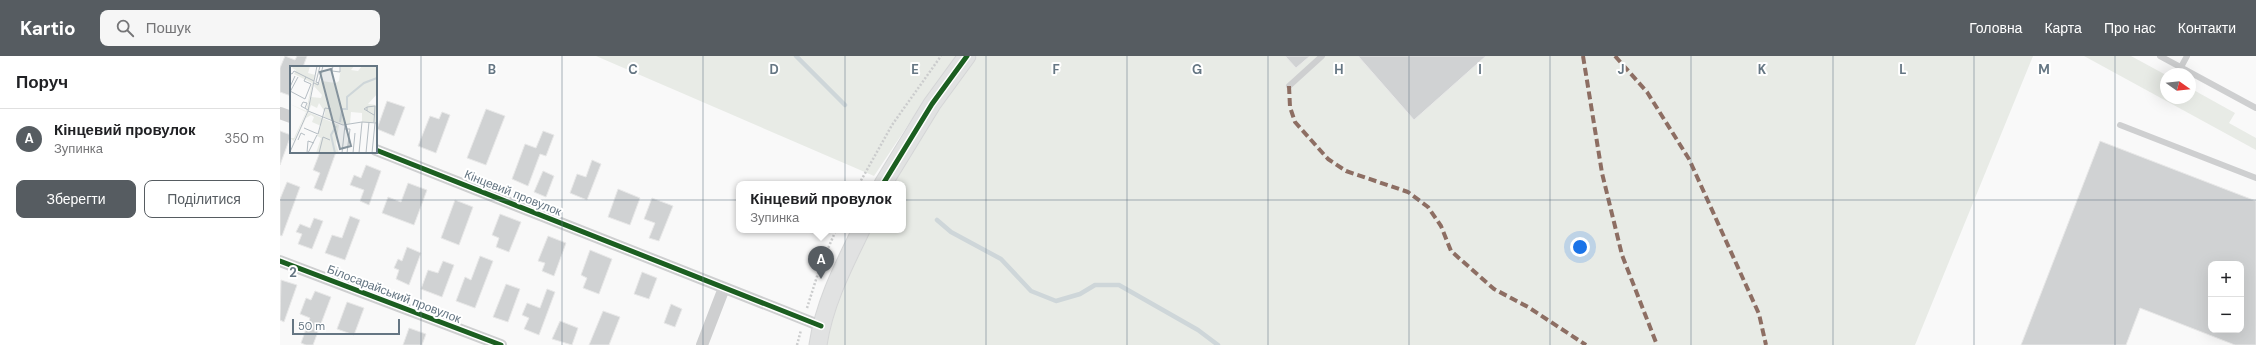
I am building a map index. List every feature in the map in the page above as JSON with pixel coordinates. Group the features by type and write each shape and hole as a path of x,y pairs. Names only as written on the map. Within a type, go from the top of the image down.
{"street":[{"path":"885,181 932,104 968,56"},
{"path":"280,113 290,117"},
{"name":"Кінцевий провулок","path":"377,150 821,326"},
{"path":"818,345 821,326 835,284 860,233"},
{"name":"Білосарайський провулок","path":"280,261 501,345"},
{"path":"702,345 724,288"}],"lane":[{"path":"1289,86 1322,56"},
{"path":"2160,56 2256,108"},
{"path":"2181,67 2187,56"},
{"path":"2120,125 2256,178"}],"path":[{"path":"861,181 892,125 941,56"},
{"path":"804,319 820,267 835,233"}],"shaded area":[{"path":"596,56 957,56 924,101 874,176"},
{"path":"977,56 2033,56 1915,345 826,345 838,300 868,233 906,233 906,181 895,181 939,109"},
{"path":"2084,56 2131,56 2160,72 2160,98"},
{"path":"2196,91 2235,113 2229,123 2256,138 2256,150 2172,104 2196,104"}],"building":[{"path":"285,56 295,60 297,56 307,56 303,66 290,66 290,96 280,92 280,68"},
{"path":"1285,56 1310,56 1296,68"},
{"path":"1358,56 1486,56 1414,120"},
{"path":"387,101 405,107 394,136 377,129"},
{"path":"486,109 505,116 486,165 467,158"},
{"path":"442,112 450,115 436,153 418,146 430,116 439,119"},
{"path":"280,131 290,135 290,138 280,165"},
{"path":"543,131 554,135 546,156 540,154 528,186 512,179 525,144 536,148"},
{"path":"2100,141 2256,201 2256,345 2235,345 2140,308 2126,345 2021,345"},
{"path":"320,153 336,153 322,191 314,188 320,173 313,170"},
{"path":"592,160 601,164 587,200 570,193 577,174 586,177"},
{"path":"366,165 381,171 369,205 360,201 364,190 350,185 354,175 361,178"},
{"path":"543,171 554,176 546,197 534,192"},
{"path":"287,182 300,187 282,236 280,235 280,199"},
{"path":"408,183 427,190 414,225 382,213 388,197 401,202"},
{"path":"618,189 640,198 630,225 608,217"},
{"path":"652,198 673,206 659,241 649,238 655,223 644,219"},
{"path":"455,200 473,207 459,245 441,238"},
{"path":"500,214 521,222 509,252 496,247 499,238 492,235"},
{"path":"350,216 360,220 345,260 325,253 332,235 342,238"},
{"path":"314,218 323,221 312,249 298,244 302,234 296,232 300,224 310,228"},
{"path":"548,236 566,243 554,276 542,271 545,263 538,261"},
{"path":"407,247 421,253 409,285 396,279 399,270 394,268 398,259 402,261"},
{"path":"590,250 612,259 599,294 583,288 587,278 581,275"},
{"path":"480,256 493,261 475,308 456,301 465,277 471,280"},
{"path":"443,261 454,265 442,297 421,289 428,270 438,273"},
{"path":"642,272 657,278 649,299 634,294"},
{"path":"281,280 297,285 284,322 280,320"},
{"path":"506,284 520,289 508,322 493,317"},
{"path":"547,289 555,292 539,335 524,329 529,318 522,315 527,303 540,308"},
{"path":"315,291 331,297 313,345 306,345 301,343 310,318 300,314 306,298 311,300"},
{"path":"347,302 364,308 354,335 337,329"},
{"path":"671,304 682,309 675,327 664,323"},
{"path":"603,311 620,317 609,345 589,345"},
{"path":"560,321 578,328 572,345 552,339"},
{"path":"409,328 426,334 422,345 403,345"}],"waterway":[{"path":"796,56 845,105"},
{"path":"937,220 951,232 1001,259 1031,291 1056,301 1080,294 1095,285 1119,285 1198,330 1218,345"}],"marked path":[{"path":"1583,56 1602,173 1622,255 1657,345"},
{"path":"1615,56 1647,92 1689,159 1759,314 1766,345"},
{"path":"1289,86 1290,107 1295,122 1328,159 1346,171 1408,192 1428,207 1441,226 1451,251 1494,289 1528,307 1586,345"}],"cycle path":[{"path":"885,181 932,104 967,56"},
{"path":"377,150 821,326"},
{"path":"280,261 501,345"}],"place":[{"name":"Кінцевий провулок","path":"821,279"}]}
